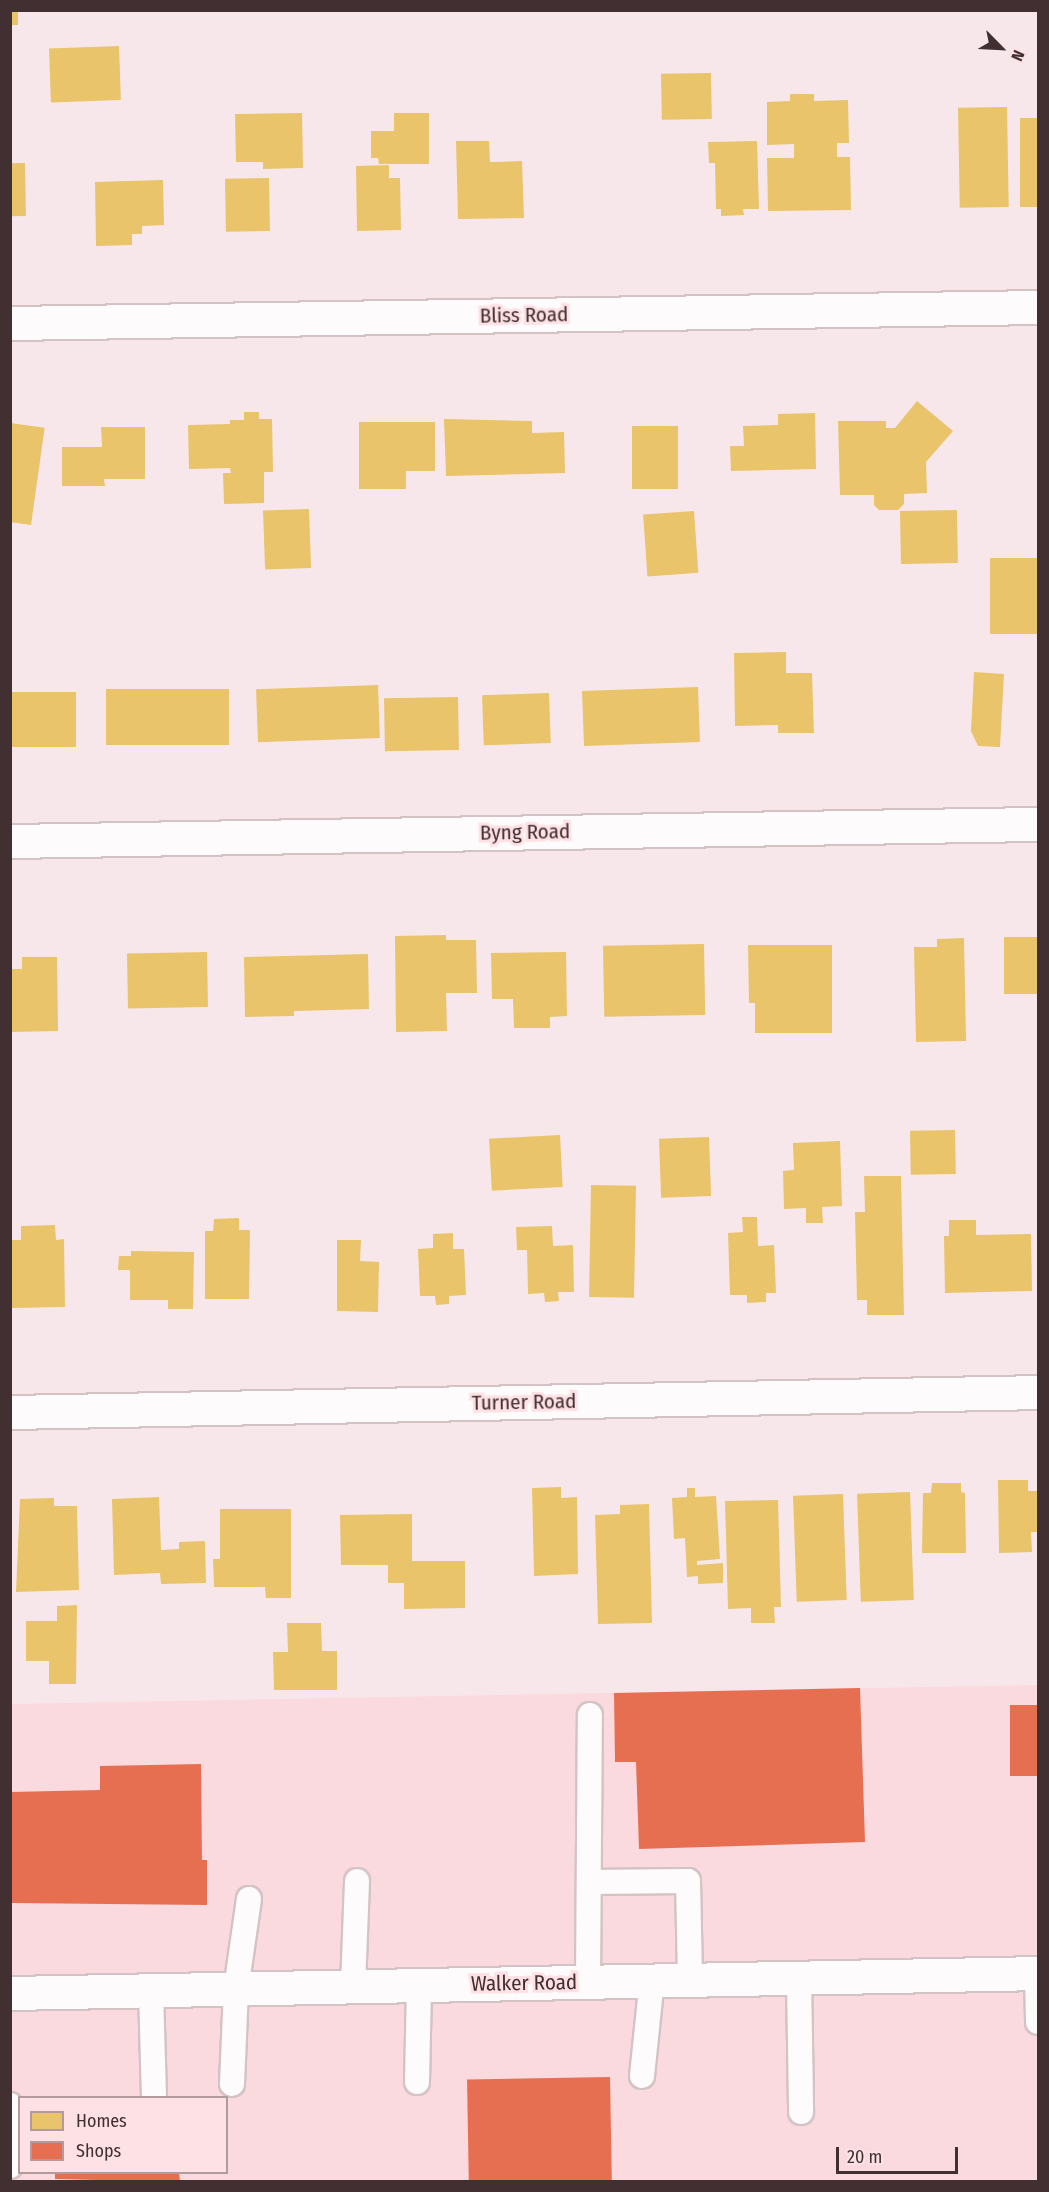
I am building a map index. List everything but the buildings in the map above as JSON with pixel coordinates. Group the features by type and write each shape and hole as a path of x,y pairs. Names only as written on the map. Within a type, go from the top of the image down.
{"street":[{"name":"Bliss Road","path":"10,323 1038,307"},
{"name":"Byng Road","path":"10,841 1038,824"},
{"name":"Turner Road","path":"10,1412 1038,1392"},
{"name":"Walker Road","path":"10,1993 1038,1973"}],"lane":[{"path":"588,1982 590,1715"},
{"path":"353,1986 357,1881"},
{"path":"589,1882 688,1881 690,1980"},
{"path":"232,2084 236,1989 249,1899"},
{"path":"1038,1973 1038,2022"},
{"path":"800,1978 801,2112"},
{"path":"642,2076 652,1980"},
{"path":"417,2082 419,1985"},
{"path":"151,1990 154,2096"},
{"path":"10,2105 10,2166"}],"shaded area":[{"path":"1038,1685 1038,2181 11,2181 10,1704"}]}
